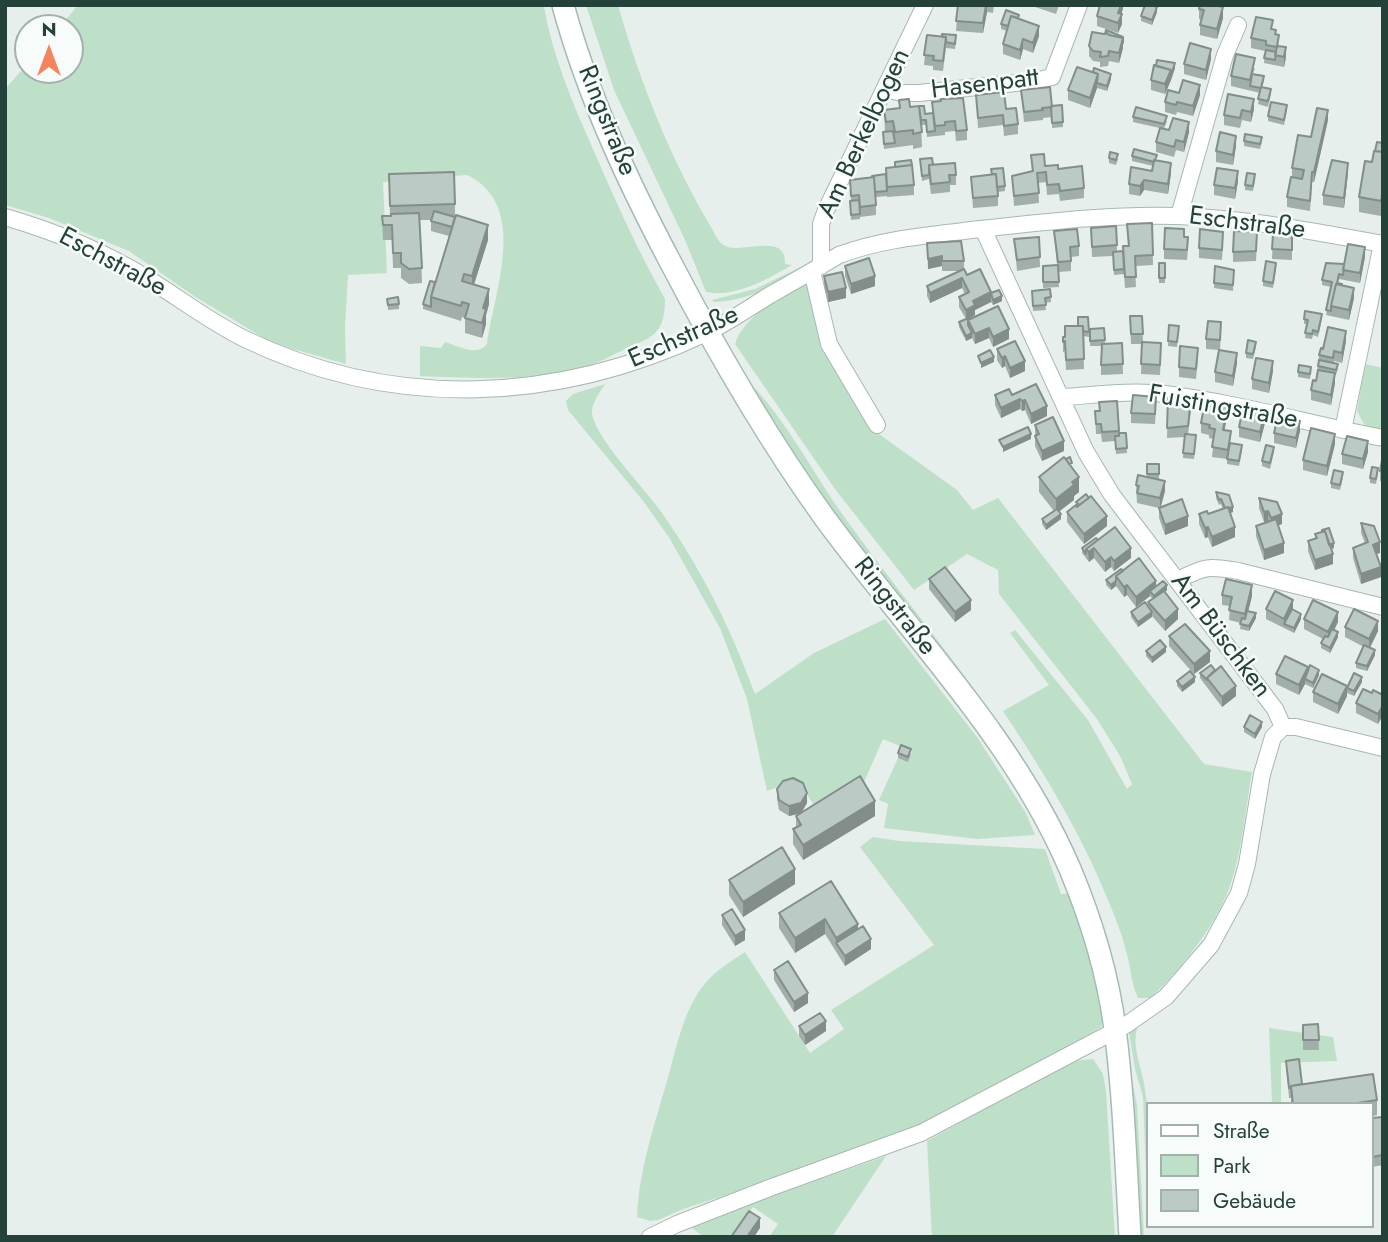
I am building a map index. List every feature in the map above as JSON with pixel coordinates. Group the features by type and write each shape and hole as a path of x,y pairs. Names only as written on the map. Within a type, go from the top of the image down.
{"main road":[{"name":"Ringstraße","path":"563,5 585,73 613,144 707,333 760,421 822,514 981,718 1025,784 1058,844 1084,908 1108,990 1115,1029 1130,1237"}],"street":[{"name":"Am Berkelbogen","path":"877,425 830,344 817,269 820,232 826,210 925,5"},
{"name":"Hasenpatt","path":"885,89 919,93 1052,77 1079,5"},
{"path":"1179,216 1225,55 1238,25"},
{"name":"Eschstraße","path":"5,217 52,230 101,252 242,338 292,360 374,382 459,389 500,389 551,384 602,373 707,333 839,255 858,248 908,238 1128,215 1179,216 1279,225 1382,244"},
{"name":"Am Büschken","path":"650,1237 772,1187 921,1133 1145,1014 1166,997 1211,945 1239,893 1268,753 1273,737 1283,727 1275,709 1112,495 1086,452 983,229"},
{"path":"1343,430 1382,244"},
{"name":"Fuistingstraße","path":"1062,397 1163,394 1218,402 1383,438"},
{"path":"1178,580 1200,568 1213,567 1383,607"},
{"path":"1283,727 1296,727 1383,748"}],"green space":[{"path":"78,5 544,7 558,62 578,114 627,225 665,299 659,328 648,338 600,361 566,371 504,378 420,376 420,346 441,348 445,342 478,350 487,344 500,276 503,228 498,207 486,189 467,175 383,182 387,273 348,275 346,364 272,343 194,296 129,251 49,218 5,205 5,89 14,79 14,84 84,84 84,14 71,14"},
{"path":"586,5 618,5 657,119 682,174 720,242 736,248 773,246 784,255 785,264 792,265 740,290 706,292 685,240 614,90"},
{"path":"805,265 786,279 762,291 737,299 712,300 755,289"},
{"path":"808,282 872,429 957,490 973,510 998,498 1204,764 1252,772 1240,848 1228,891 1200,941 1151,998 1138,998 1120,932 1086,851 1060,803 1003,711 1049,685 1010,633 1015,630 1088,720 1127,789 1132,784 1120,756 1097,719 999,594 998,570 967,554 914,590 835,489 735,344 755,315"},
{"path":"1365,364 1383,368 1381,430 1365,426 1357,411"},
{"path":"750,383 789,432 845,518 989,710 1042,790 1066,832 1060,833 900,611 823,499"},
{"path":"605,384 592,409 598,429 662,513 690,556 726,623 755,694 814,653 885,619 977,737 1026,813 1035,835 977,839 884,828 888,804 879,800 898,758 908,761 912,751 883,739 860,791 821,815 801,786 783,785 767,791 747,699 720,628 670,539 644,502 568,410 566,401 573,394"},
{"path":"873,837 899,841 1045,849 1061,894 1072,893 1105,1013 1101,1027 1076,1042 1069,1050 925,1127 857,1153 686,1208 658,1220 650,1221 637,1217 648,1148 682,1027 701,988 714,974 745,952 810,1053 844,1029 831,1010 934,945 860,847"},
{"path":"1139,1024 1136,1046 1146,1102 1146,1171 1143,1097 1129,1032"},
{"path":"1269,1028 1333,1037 1337,1061 1281,1063 1281,1102 1272,1102"},
{"path":"1093,1059 1103,1074 1106,1091 1115,1237 932,1237 927,1141 1072,1061"},
{"path":"1130,1070 1137,1105 1144,1237 1136,1237"},
{"path":"886,1156 832,1237 769,1237 778,1224 753,1207 732,1237 704,1237 692,1228 698,1222"}],"building":[{"path":"958,5 986,5 983,23 956,21"},
{"path":"1100,5 1121,5 1118,13 1122,14 1118,23 1097,16"},
{"path":"1145,5 1157,7 1152,20 1141,16"},
{"path":"1200,5 1223,7 1217,29 1200,25 1204,10 1199,9"},
{"path":"1006,10 1019,15 1018,18 1011,16 1008,26 1001,24"},
{"path":"1011,16 1039,26 1033,43 1023,39 1020,50 1003,44"},
{"path":"1256,17 1273,20 1271,29 1276,30 1275,34 1279,35 1277,46 1286,47 1284,57 1275,55 1277,47 1251,38"},
{"path":"1106,30 1123,37 1123,38 1105,34"},
{"path":"1092,32 1123,38 1119,53 1109,51 1108,56 1100,57 1101,52 1093,51 1089,46"},
{"path":"942,34 956,35 955,44 946,42 946,37 942,37"},
{"path":"927,35 946,37 943,61 924,55"},
{"path":"1190,43 1211,49 1206,70 1184,64"},
{"path":"1266,50 1276,52 1275,60 1264,58"},
{"path":"1236,54 1255,58 1250,80 1231,76"},
{"path":"1157,60 1175,63 1171,75 1171,70 1156,66"},
{"path":"1154,65 1171,70 1165,84 1151,80"},
{"path":"1077,67 1098,74 1090,98 1068,90"},
{"path":"1094,68 1111,74 1107,86 1097,83 1098,74 1093,72"},
{"path":"1252,74 1264,76 1261,88 1250,86"},
{"path":"1183,80 1200,85 1193,106 1165,102 1168,90 1179,93"},
{"path":"1050,87 1052,107 1024,112 1021,90"},
{"path":"1261,87 1271,89 1268,101 1258,99"},
{"path":"1004,92 1006,109 1016,108 1018,124 1004,126 1003,115 978,118 976,95"},
{"path":"1228,94 1254,99 1251,112 1242,110 1240,118 1224,115"},
{"path":"963,98 967,130 956,131 955,121 935,126 932,102"},
{"path":"909,99 910,107 919,106 922,132 895,132 893,121 886,122 884,110 900,108 899,100"},
{"path":"1271,102 1287,105 1284,120 1268,116"},
{"path":"1062,105 1063,122 1052,123 1051,106"},
{"path":"919,106 924,106 925,114 933,113 935,131 927,132 926,120 921,120"},
{"path":"1136,107 1167,116 1164,124 1133,117"},
{"path":"1317,108 1328,110 1312,172 1310,201 1287,197 1291,177 1302,179 1304,170 1292,168 1298,135 1311,137"},
{"path":"1173,118 1189,122 1184,142 1176,140 1174,147 1156,142 1160,128 1169,130"},
{"path":"893,131 895,143 884,144 883,132"},
{"path":"1220,132 1236,136 1233,155 1216,151"},
{"path":"1245,134 1262,137 1260,144 1244,141"},
{"path":"1377,142 1383,143 1383,152 1375,151"},
{"path":"1134,149 1157,155 1154,162 1132,156"},
{"path":"1374,151 1383,152 1381,201 1359,197 1365,161 1372,162"},
{"path":"1110,152 1118,154 1116,160 1109,158"},
{"path":"1044,154 1045,166 1058,165 1058,169 1082,166 1084,188 1060,191 1059,184 1047,185 1046,172 1037,173 1039,193 1014,196 1012,176 1033,171 1031,155"},
{"path":"932,158 933,165 929,165 929,175 922,176 920,159"},
{"path":"911,160 912,165 895,167 895,162"},
{"path":"1154,160 1171,163 1168,184 1144,180 1140,186 1129,184 1131,167 1152,171"},
{"path":"1332,160 1348,163 1344,198 1323,195"},
{"path":"955,163 956,175 949,175 950,182 931,184 929,165"},
{"path":"912,165 914,185 887,187 886,168"},
{"path":"1003,168 1005,186 997,187 996,174 992,174 991,169"},
{"path":"1217,168 1238,171 1235,188 1214,185"},
{"path":"454,172 455,204 390,206 389,174"},
{"path":"1247,173 1255,174 1253,186 1245,185"},
{"path":"886,174 887,191 875,192 872,176"},
{"path":"996,174 998,196 973,198 971,177"},
{"path":"874,177 876,205 860,207 859,195 851,196 850,180"},
{"path":"859,200 860,214 851,215 850,201"},
{"path":"434,211 455,217 452,227 431,221"},
{"path":"419,213 422,268 409,269 401,263 401,253 393,253 392,225 383,225 382,216"},
{"path":"456,215 488,225 472,276 464,274 462,281 489,289 482,323 465,318 469,304 462,302 461,306 431,297"},
{"path":"1152,223 1153,255 1135,256 1136,277 1125,277 1123,246 1129,246 1127,224"},
{"path":"1116,226 1117,245 1092,247 1091,228"},
{"path":"1165,228 1184,229 1184,237 1188,237 1187,250 1164,249"},
{"path":"1077,229 1079,246 1070,247 1071,261 1058,262 1054,231"},
{"path":"1200,229 1223,232 1222,250 1199,248"},
{"path":"1234,231 1257,232 1256,251 1233,252"},
{"path":"1273,234 1292,234 1292,250 1272,249"},
{"path":"1039,237 1040,257 1017,260 1014,239"},
{"path":"961,241 964,261 942,261 942,256 928,259 927,243"},
{"path":"1348,244 1365,247 1360,273 1343,270"},
{"path":"1123,251 1124,269 1114,270 1113,252"},
{"path":"869,258 875,276 851,284 845,266"},
{"path":"1266,261 1276,263 1273,283 1263,281"},
{"path":"1159,263 1165,263 1165,278 1159,278"},
{"path":"1326,263 1344,264 1343,275 1339,274 1337,283 1342,285 1336,284 1331,311 1326,310 1332,282 1322,280"},
{"path":"1058,265 1059,282 1043,282 1043,266"},
{"path":"1215,266 1234,270 1233,285 1214,283"},
{"path":"964,269 967,275 980,269 991,292 973,301 975,305 966,310 959,297 969,292 962,278 930,293 927,286"},
{"path":"842,272 846,288 828,292 824,276"},
{"path":"430,281 435,282 431,307 423,304"},
{"path":"1336,284 1354,288 1349,310 1331,306"},
{"path":"1050,289 1051,297 1045,298 1046,305 1033,306 1032,291"},
{"path":"999,290 1002,296 993,300 991,293"},
{"path":"398,297 399,304 388,305 387,299"},
{"path":"998,306 1009,329 993,337 989,328 975,334 968,320"},
{"path":"1305,311 1322,314 1318,332 1313,330 1312,334 1305,333 1308,320 1304,319"},
{"path":"1130,316 1142,316 1143,334 1131,334"},
{"path":"971,317 968,325 972,333 966,336 959,322"},
{"path":"1078,317 1088,317 1089,332 1083,331 1083,326 1078,326"},
{"path":"1208,321 1221,322 1220,340 1206,339"},
{"path":"1169,325 1179,326 1177,342 1168,341"},
{"path":"1065,326 1083,326 1084,359 1066,360 1065,341 1063,342"},
{"path":"1328,327 1346,331 1342,353 1334,351 1333,358 1319,355"},
{"path":"1104,328 1105,340 1090,341 1090,329"},
{"path":"1248,340 1256,342 1253,354 1246,353"},
{"path":"1015,341 1025,361 1010,368 1005,356 1002,358 997,349"},
{"path":"1142,342 1161,343 1160,365 1141,364"},
{"path":"1122,343 1123,364 1101,365 1102,344"},
{"path":"1180,346 1198,348 1196,369 1179,367"},
{"path":"990,350 994,357 981,363 978,356"},
{"path":"1219,350 1237,353 1233,376 1215,372"},
{"path":"1256,358 1273,361 1269,383 1252,379"},
{"path":"1319,360 1338,364 1336,370 1318,366"},
{"path":"1299,365 1311,367 1310,374 1298,372"},
{"path":"1318,370 1335,373 1331,395 1311,390"},
{"path":"1036,384 1047,406 1031,414 1025,400 1020,399 1001,408 995,395 1009,389 1012,395"},
{"path":"1133,395 1156,397 1155,414 1131,413"},
{"path":"1168,398 1191,400 1188,426 1167,428"},
{"path":"1117,401 1119,431 1102,432 1101,424 1096,424 1095,411 1100,411 1099,402"},
{"path":"1205,402 1227,406 1223,430 1231,431 1228,450 1212,447 1215,429 1201,423"},
{"path":"1243,409 1265,413 1260,432 1239,427"},
{"path":"1278,416 1300,421 1296,438 1274,433"},
{"path":"1053,417 1064,441 1042,451 1035,436 1039,434 1035,425"},
{"path":"1028,427 1031,434 1003,447 999,440"},
{"path":"1311,428 1335,434 1327,466 1303,460"},
{"path":"1119,433 1126,433 1127,448 1116,449 1115,436 1119,436"},
{"path":"1185,434 1196,435 1194,454 1183,453"},
{"path":"1347,436 1368,441 1363,459 1342,454"},
{"path":"1230,443 1242,445 1239,461 1227,459"},
{"path":"1266,445 1274,447 1270,463 1262,461"},
{"path":"1064,457 1079,477 1072,482 1074,485 1056,499 1039,477"},
{"path":"1147,464 1159,464 1159,474 1147,474"},
{"path":"1372,467 1378,468 1376,479 1370,478"},
{"path":"1334,470 1343,472 1340,485 1331,483"},
{"path":"1138,475 1165,481 1160,498 1137,493"},
{"path":"1216,492 1229,495 1233,507 1225,508"},
{"path":"1086,494 1089,498 1079,505 1076,502"},
{"path":"1091,496 1107,516 1084,534 1067,512"},
{"path":"1259,498 1277,502 1282,514 1271,518 1268,511 1264,512"},
{"path":"1182,499 1188,516 1165,525 1159,508"},
{"path":"1228,507 1235,527 1212,537 1199,514 1207,511 1208,514"},
{"path":"1057,509 1061,514 1046,525 1042,519"},
{"path":"1276,519 1284,543 1264,550 1256,526"},
{"path":"1361,523 1374,526 1380,542 1373,545 1381,567 1361,574 1353,548 1368,542"},
{"path":"1115,527 1131,548 1114,561 1111,557 1105,562 1094,548 1089,552 1086,549"},
{"path":"1329,528 1334,543 1329,545 1325,531 1322,530"},
{"path":"1325,531 1333,554 1315,560 1308,541 1317,538 1315,534"},
{"path":"1096,538 1098,540 1086,549 1086,554 1082,548"},
{"path":"1139,558 1156,581 1136,597 1116,576"},
{"path":"945,567 971,600 955,612 929,579"},
{"path":"1121,569 1123,571 1111,585 1106,580"},
{"path":"1226,579 1252,585 1245,614 1229,610 1232,597 1222,595"},
{"path":"1163,581 1167,585 1154,596 1150,591"},
{"path":"1164,591 1178,609 1165,621 1148,602"},
{"path":"1275,591 1293,600 1284,619 1266,609"},
{"path":"1313,600 1338,612 1328,632 1304,619"},
{"path":"1145,602 1152,612 1138,622 1131,612"},
{"path":"1292,609 1301,614 1294,628 1284,624"},
{"path":"1354,609 1378,621 1369,639 1345,627"},
{"path":"1247,611 1256,613 1249,626 1240,624"},
{"path":"1185,624 1210,651 1194,664 1169,636"},
{"path":"1332,629 1338,632 1330,648 1321,643"},
{"path":"1160,640 1166,647 1152,658 1146,651"},
{"path":"1364,645 1375,650 1367,666 1356,663"},
{"path":"1285,656 1308,667 1299,685 1276,674"},
{"path":"1211,665 1215,670 1207,680 1200,673"},
{"path":"1310,665 1319,670 1313,683 1305,679"},
{"path":"1221,666 1236,686 1222,697 1207,678"},
{"path":"1190,671 1195,677 1182,687 1177,681"},
{"path":"1354,673 1362,677 1354,691 1347,688"},
{"path":"1322,674 1347,686 1338,704 1313,692"},
{"path":"1363,689 1383,695 1383,705 1378,714 1356,703"},
{"path":"1250,715 1262,722 1255,734 1244,727"},
{"path":"901,745 911,749 908,757 898,753"},
{"path":"860,776 875,801 803,845 793,829 801,825 796,816"},
{"path":"793,778 803,783 807,793 801,803 789,806 779,800 777,789 783,781"},
{"path":"782,847 795,869 743,902 729,880"},
{"path":"831,881 858,924 836,938 825,919 795,938 779,913"},
{"path":"732,909 745,930 735,936 722,915"},
{"path":"863,926 871,939 845,956 836,943"},
{"path":"788,961 808,993 794,1002 774,970"},
{"path":"820,1013 826,1021 805,1035 799,1026"},
{"path":"1318,1024 1319,1040 1303,1040 1303,1025"},
{"path":"1299,1059 1302,1084 1289,1088 1286,1061"},
{"path":"1373,1074 1377,1100 1293,1102 1291,1086"},
{"path":"1383,1117 1383,1155 1374,1157 1374,1118"},
{"path":"749,1211 760,1218 747,1237 731,1237"}]}
